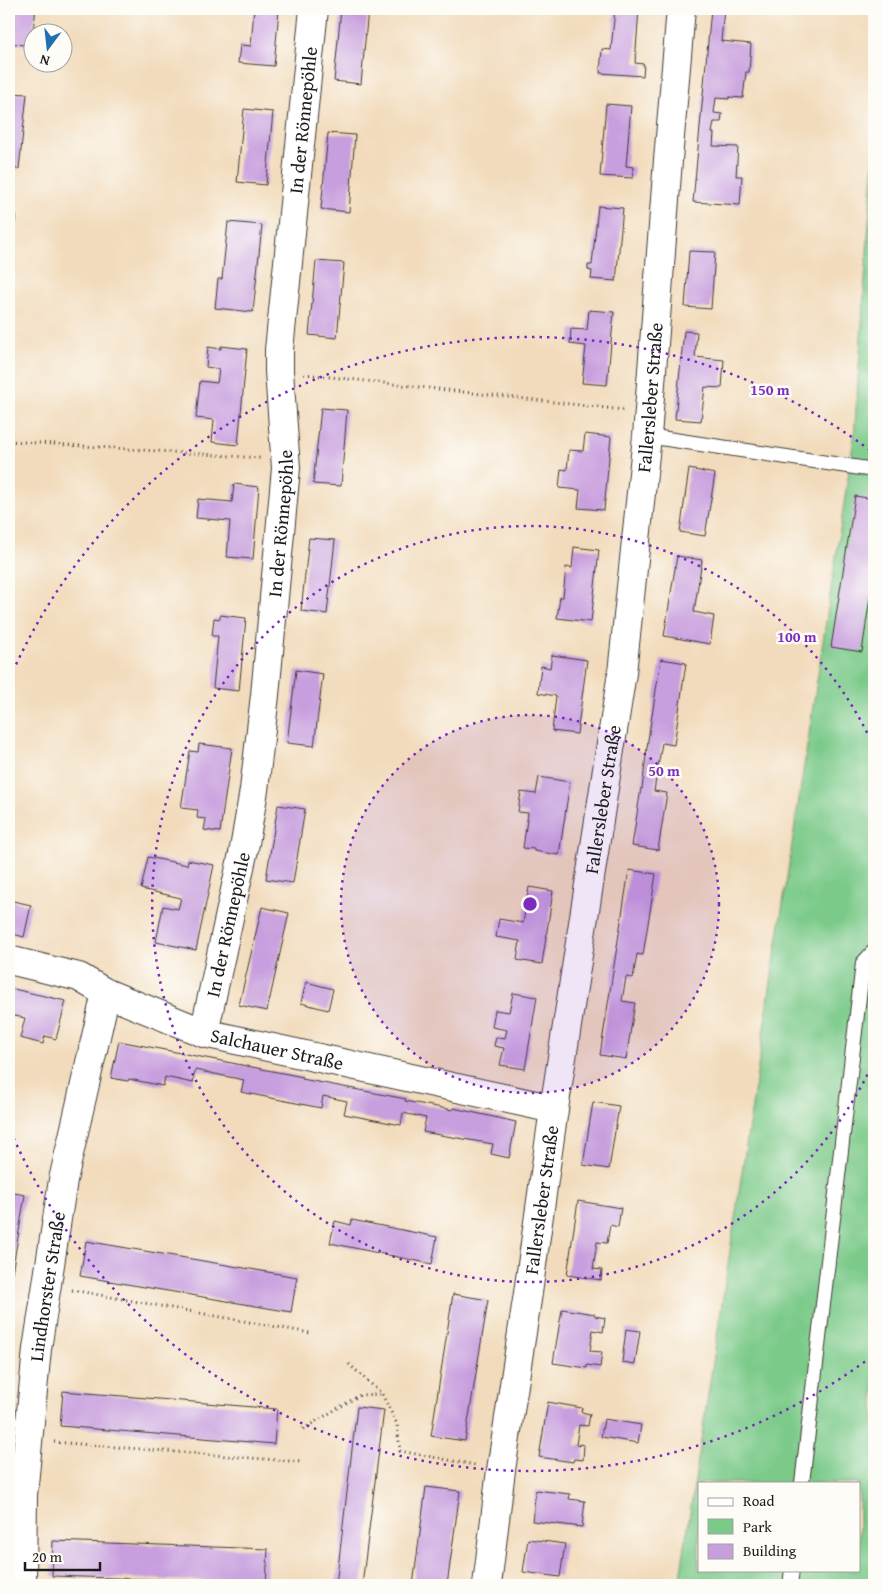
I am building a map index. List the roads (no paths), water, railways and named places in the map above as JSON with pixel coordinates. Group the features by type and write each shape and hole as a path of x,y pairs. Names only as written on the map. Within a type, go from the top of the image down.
{"street":[{"name":"In der Rönnepöhle","path":"204,1032 244,849 254,790 265,695 286,460 279,371 280,350 314,9"},
{"name":"Fallersleber Straße","path":"487,1585 501,1470 554,1109 622,673 648,425 681,9"},
{"name":"Salchauer Straße","path":"9,960 79,977 106,993 204,1032 554,1109"},
{"name":"Lindhorster Straße","path":"22,1585 23,1495 37,1349 63,1180 106,993"}],"lane":[{"path":"648,425 874,470"},
{"path":"802,1482 863,963 874,951"},
{"path":"790,1585 792,1572"}]}
